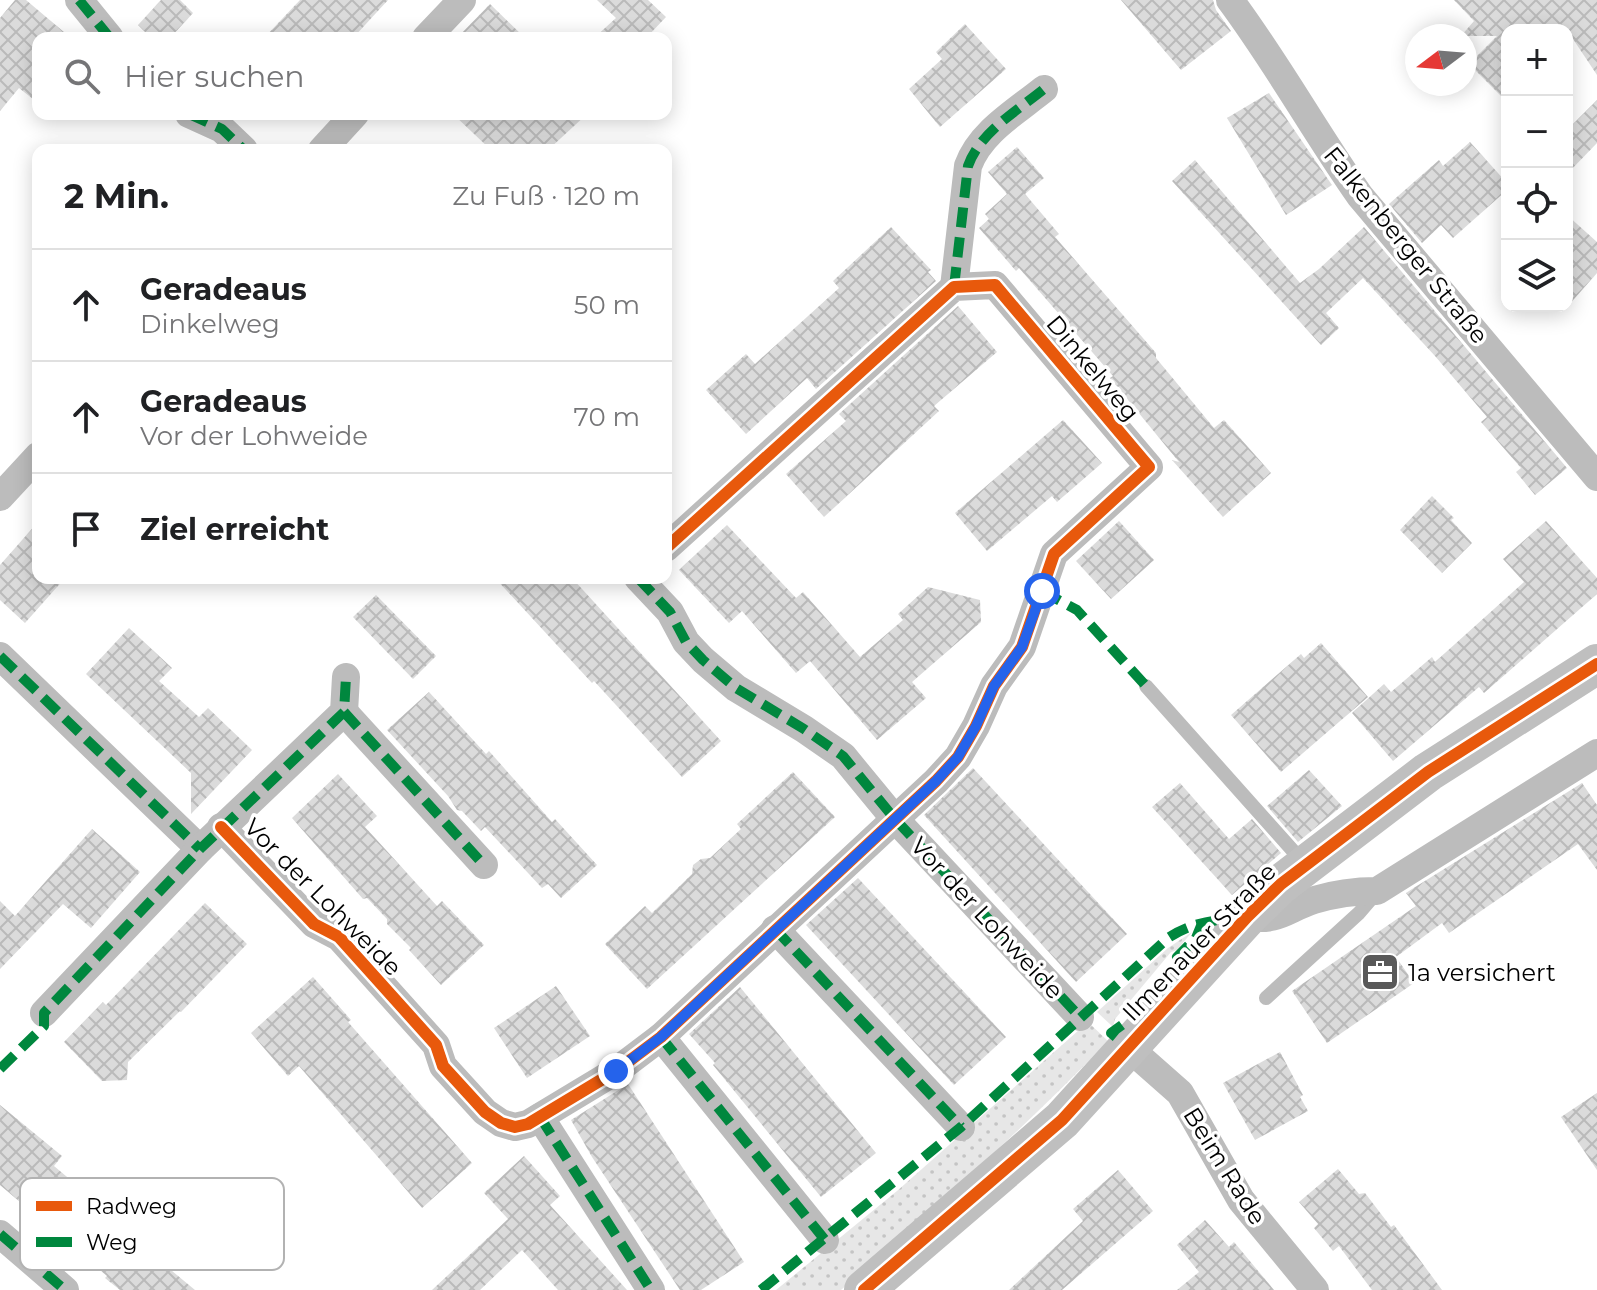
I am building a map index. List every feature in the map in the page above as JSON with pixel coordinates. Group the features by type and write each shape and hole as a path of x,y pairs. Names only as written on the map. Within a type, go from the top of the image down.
{"street":[{"path":"79,0 105,32"},
{"path":"432,32 462,0"},
{"name":"Falkenberger Straße","path":"1230,0 1259,39 1360,196 1597,477"},
{"path":"672,543 954,287 972,152 982,140 1044,89"},
{"path":"202,120 222,129 238,144"},
{"path":"328,144 350,120"},
{"name":"Dinkelweg","path":"894,818 958,757 994,686 1022,647 1054,554 1149,467 995,285 954,287"},
{"path":"0,497 32,462"},
{"name":"Vor der Lohweide","path":"644,584 670,612 686,642 703,660 736,688 843,756 894,818 1080,1017"},
{"path":"0,656 200,849"},
{"name":"Ilmenauer Straße","path":"864,1290 1062,1120 1247,917 1281,884 1428,772 1597,664"},
{"path":"346,677 344,712 484,865"},
{"name":"Vor der Lohweide","path":"44,1013 221,827 344,712"},
{"path":"1247,917 1273,918 1312,901 1354,892 1377,891 1597,753"},
{"name":"Vor der Lohweide","path":"221,827 314,924 339,937 436,1045 443,1066 485,1112 501,1123 515,1127 528,1124 616,1071 661,1037 894,818"},
{"path":"775,929 961,1127"},
{"path":"661,1037 825,1240"},
{"name":"Beim Rade","path":"1129,1048 1180,1093 1241,1200 1315,1290"},
{"path":"540,1117 651,1290"},
{"path":"0,1234 20,1251"},
{"path":"42,1270 65,1290"}],"lane":[{"path":"1146,686 1306,865"},
{"path":"1266,998 1359,913 1377,891"}],"shaded area":[{"path":"1192,932 1177,950 1171,952 1115,1019 1113,1027 1097,1012 1168,948"},
{"path":"1088,1022 1108,1041 1011,1137 841,1290 776,1290 897,1191"}],"building":[{"path":"15,0 26,0 64,32 32,32 32,98 19,88 0,111 0,18"},
{"path":"161,0 180,0 193,13 176,32 145,32 138,25"},
{"path":"300,0 388,0 359,32 270,32"},
{"path":"597,0 648,0 666,17 652,32 601,32 616,18"},
{"path":"1121,0 1213,0 1216,10 1231,31 1181,70"},
{"path":"1454,0 1597,0 1597,75 1573,39 1573,24 1501,24 1501,96 1477,72 1477,56 1497,36 1477,36 1477,24 1471,24 1474,21"},
{"path":"490,4 519,32 463,32"},
{"path":"965,24 1006,69 940,127 909,89 942,59 936,52"},
{"path":"1269,93 1332,185 1286,215 1227,118"},
{"path":"1597,100 1597,143 1573,168 1573,124"},
{"path":"459,120 580,120 554,144 485,144"},
{"path":"1470,142 1501,176 1501,195 1453,238 1441,225 1422,243 1389,204 1439,160 1443,166"},
{"path":"1017,147 1044,178 1025,194 1059,234 1055,237 1156,353 1156,358 1214,428 1224,420 1271,473 1223,517 1172,460 1179,462 1110,378 1113,376 1019,268 1016,271 979,228 989,219 985,214 1007,194 988,172"},
{"path":"1195,160 1300,283 1364,227 1567,468 1535,495 1516,472 1521,468 1481,422 1487,417 1363,278 1326,313 1339,328 1321,345 1172,181"},
{"path":"1573,220 1597,242 1597,273 1573,300"},
{"path":"891,227 931,270 928,272 936,281 816,389 807,378 746,434 706,390 746,354 755,364 839,288 833,281"},
{"path":"958,306 997,352 934,406 939,411 824,517 786,474 846,421 839,414"},
{"path":"1063,420 1102,463 1057,502 1052,496 987,551 955,513"},
{"path":"1432,496 1454,518 1451,520 1472,543 1442,573 1400,530"},
{"path":"1119,521 1154,560 1111,599 1076,561"},
{"path":"1546,521 1597,578 1597,594 1484,693 1479,687 1393,761 1352,713 1384,684 1391,692 1432,657 1435,662 1524,582 1503,559"},
{"path":"727,525 796,598 803,592 860,657 903,620 898,614 928,587 980,600 981,622 912,682 926,698 877,740 810,661 796,673 742,611 729,623 679,570"},
{"path":"32,529 32,584 60,584 25,623 0,600 0,565"},
{"path":"501,584 577,584 721,741 682,777 594,681 592,683"},
{"path":"376,595 436,656 413,679 353,617"},
{"path":"129,628 172,668 159,681 199,717 208,708 252,750 191,814 191,773 86,674"},
{"path":"1321,643 1368,697 1281,772 1231,715 1301,654 1304,658"},
{"path":"429,692 597,865 561,898 548,884 542,888 485,827 481,831 462,811 457,810 448,796 387,730"},
{"path":"973,768 1127,934 1076,982 924,815"},
{"path":"1309,770 1342,806 1298,842 1267,806"},
{"path":"793,772 835,817 647,989 605,944 645,906 652,913 692,874 693,865 701,859 710,858 741,829 737,824"},
{"path":"338,774 377,816 365,827 437,906 442,901 484,945 441,985 387,924 387,919 367,898 363,899 292,818"},
{"path":"1180,783 1229,839 1252,819 1281,853 1232,895 1152,807"},
{"path":"1582,783 1597,805 1597,870 1578,844 1449,933 1442,923 1396,957 1414,983 1327,1043 1292,991 1416,906 1406,893"},
{"path":"92,829 140,872 91,928 63,904 0,969 0,901 15,916"},
{"path":"858,878 1006,1037 954,1085 806,925"},
{"path":"205,903 247,944 128,1062 127,1080 102,1081 64,1042 103,1002 106,1005"},
{"path":"313,977 351,1020 348,1022 472,1163 422,1208 299,1066 288,1076 251,1033"},
{"path":"556,986 590,1036 527,1078 494,1028"},
{"path":"740,987 876,1153 821,1197 689,1034"},
{"path":"1280,1052 1308,1111 1255,1140 1223,1083"},
{"path":"628,1084 744,1262 701,1290 680,1290 571,1120"},
{"path":"1597,1093 1597,1170 1561,1117"},
{"path":"0,1105 62,1156 54,1166 68,1178 20,1178 20,1202 0,1185"},
{"path":"524,1156 560,1196 550,1205 627,1290 558,1290 522,1250 480,1290 432,1290 508,1219 484,1193"},
{"path":"1338,1169 1359,1194 1365,1193 1391,1227 1394,1225 1442,1290 1372,1290 1339,1246 1333,1251 1314,1228 1318,1224 1299,1202"},
{"path":"1118,1170 1153,1211 1062,1290 1009,1290 1083,1221 1073,1209"},
{"path":"1205,1220 1229,1247 1234,1242 1274,1290 1177,1290 1199,1272 1177,1245"},
{"path":"100,1270 171,1270 195,1290 120,1290 105,1278 107,1276"}],"marked path":[{"path":"79,0 105,32"},
{"path":"954,287 968,166 990,132 1044,89"},
{"path":"202,120 222,129 238,144"},
{"path":"644,584 670,612 686,642 703,660 736,688 843,756 894,818 1080,1017"},
{"path":"1042,591 1077,610 1146,686"},
{"path":"0,656 200,849"},
{"path":"0,1069 44,1026 44,1013 200,849 344,712 346,677"},
{"path":"344,712 484,865"},
{"path":"761,1290 961,1127 1168,938 1197,925 1247,917"},
{"path":"1179,960 1177,957 1196,938 1203,921"},
{"path":"775,929 961,1127"},
{"path":"1122,1025 1111,1033 1129,1048"},
{"path":"661,1037 825,1240"},
{"path":"540,1117 651,1290"},
{"path":"0,1234 20,1251"},
{"path":"42,1270 65,1290"}],"cycle path":[{"path":"221,827 314,924 339,937 436,1045 443,1066 485,1112 501,1123 515,1127 528,1124 616,1071 661,1037 936,781 958,757 994,686 1022,647 1054,554 1149,467 995,285 954,287 672,543"},
{"path":"864,1290 1062,1120 1247,917 1281,884 1428,772 1597,664"}],"place":[{"name":"1a versichert","path":"1380,972"}],"route":[{"path":"616,1071 661,1037 958,757 994,686 1022,647 1042,591"}]}
